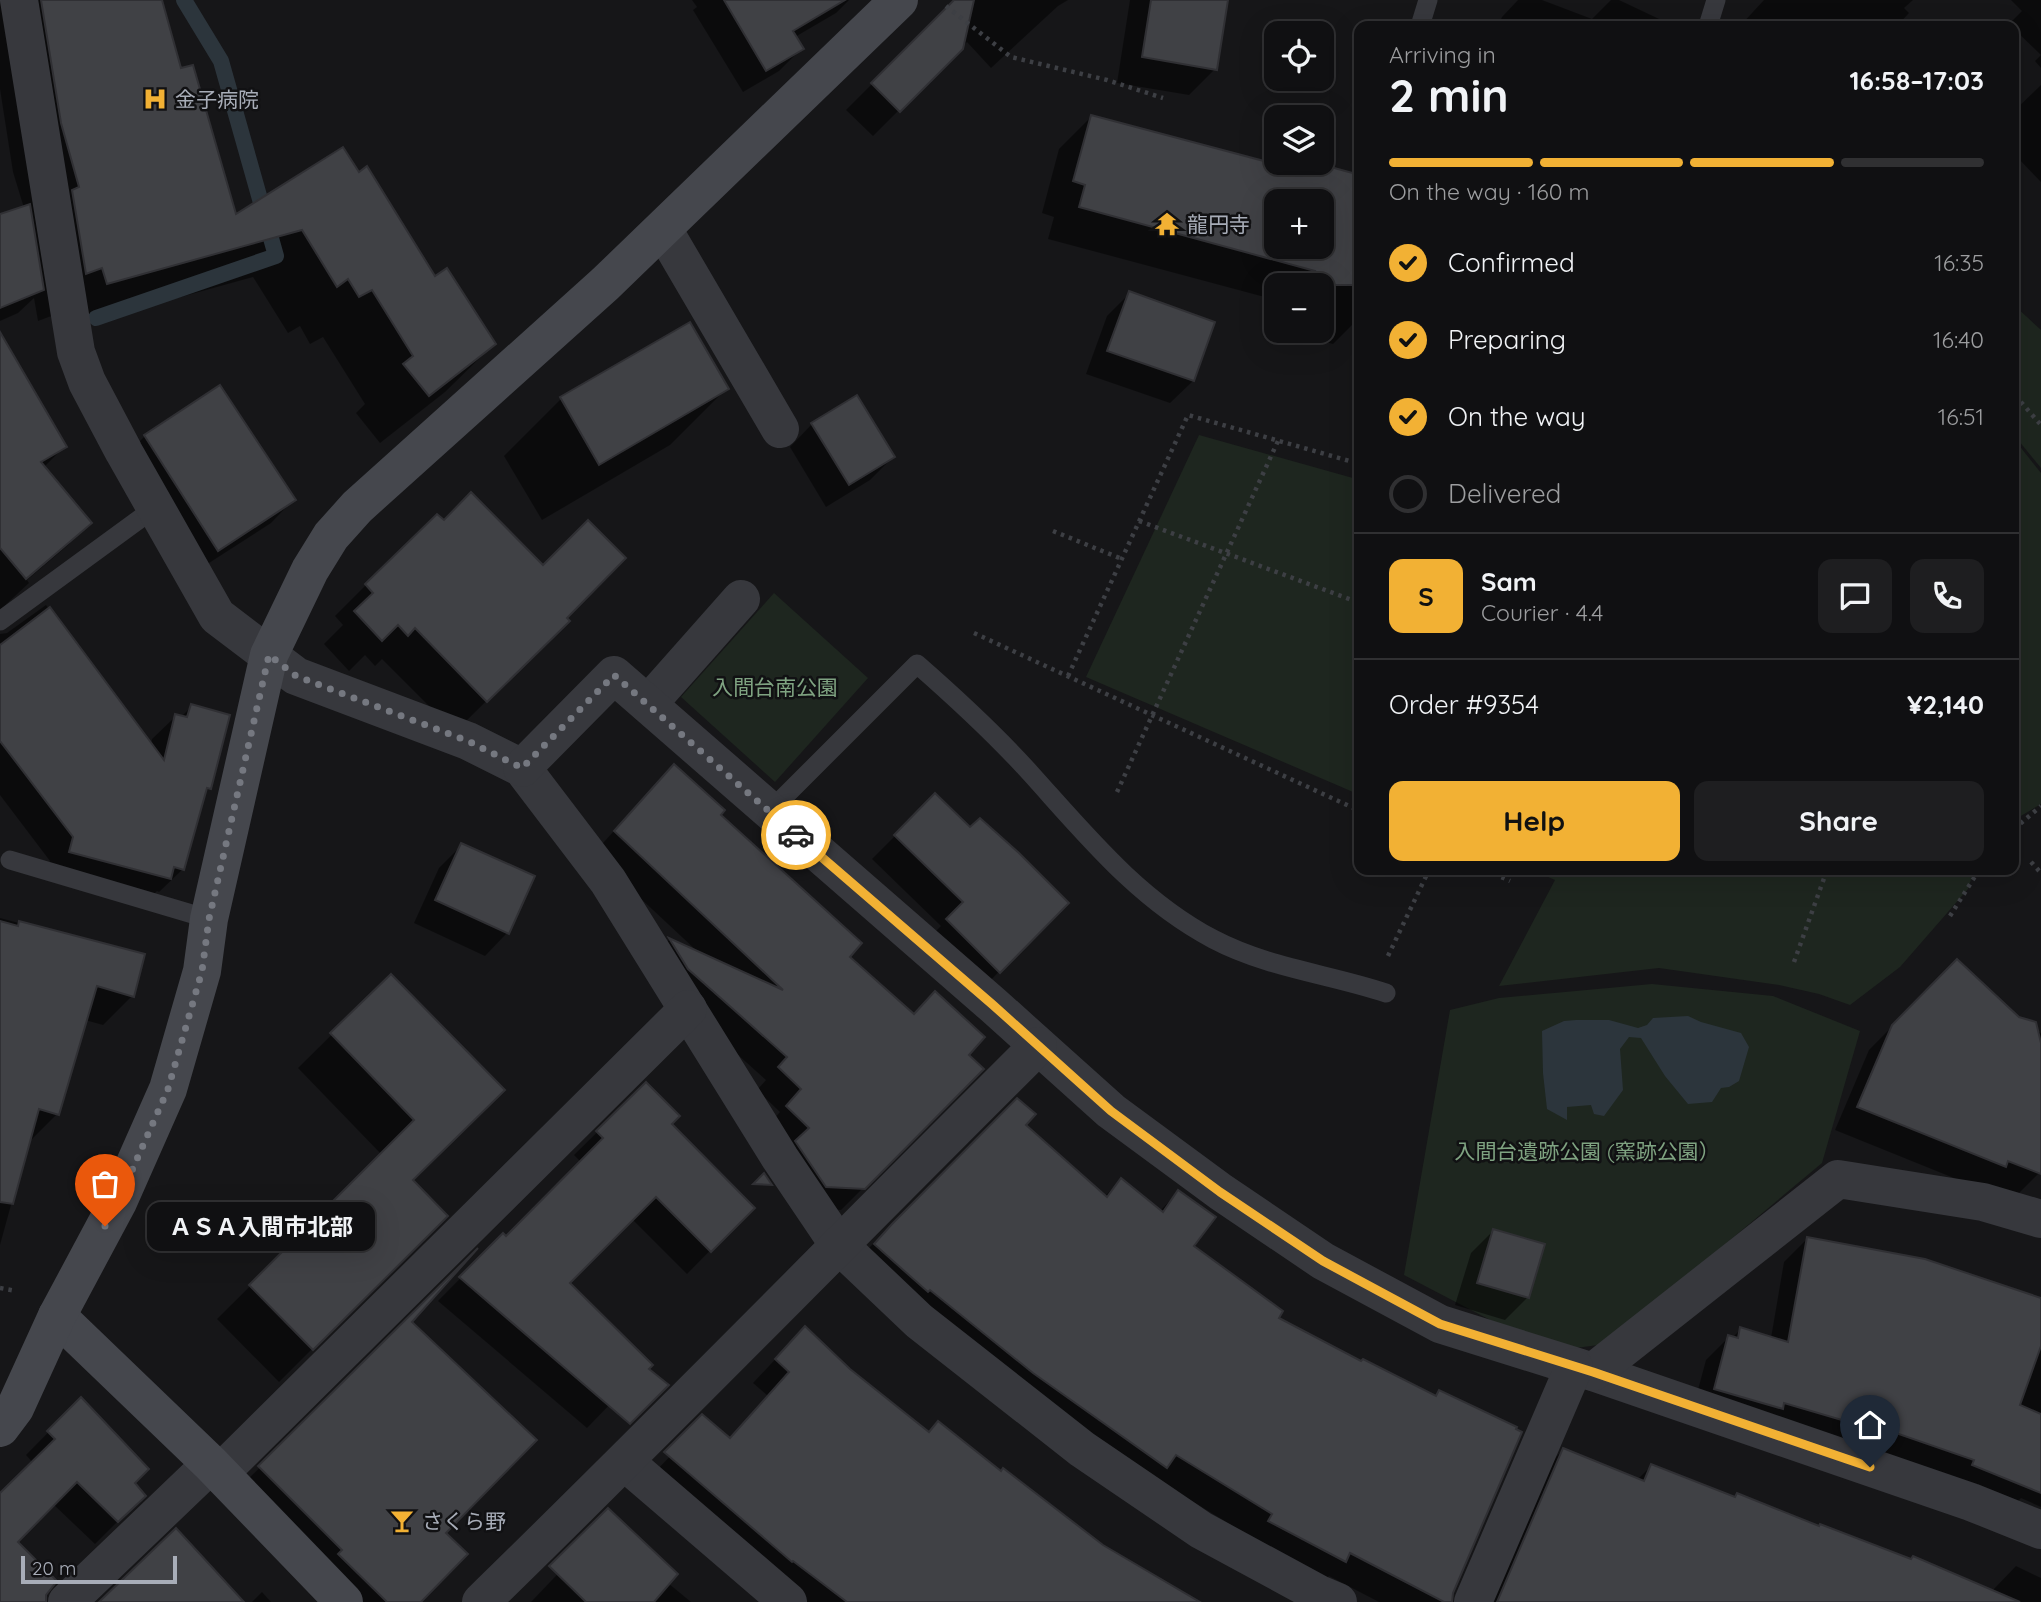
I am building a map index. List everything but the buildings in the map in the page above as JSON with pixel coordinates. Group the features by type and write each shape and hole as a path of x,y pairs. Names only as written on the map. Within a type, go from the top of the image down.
{"street":[{"path":"19,0 76,352 87,382 217,616 296,676 468,741 522,768 608,881 780,1158 838,1244 919,1321 1082,1449 1201,1530 1338,1602"},
{"path":"0,1428 15,1408 57,1316 118,1202 168,1089 202,971 209,919 269,655 310,570 331,536 356,507 605,284 899,0"},
{"path":"663,229 780,429"},
{"path":"648,704 741,599"},
{"path":"522,768 614,675 1111,1111 1220,1192 1323,1261 1440,1324 1583,1369 1971,1502 2041,1530"},
{"path":"67,1602 215,1469 688,1009"},
{"path":"481,1602 625,1462 838,1244 1038,1046"},
{"path":"1473,1602 1583,1369 1838,1179 1983,1202 2041,1219"},
{"path":"57,1316 215,1469 344,1602"},
{"path":"625,1462 788,1602"}],"lane":[{"path":"1422,21 1428,0"},
{"path":"1710,21 1716,0"},
{"path":"0,621 156,507"},
{"path":"769,811 917,664 955,697 1030,773 1132,882 1160,905 1215,940 1255,956 1303,973 1379,991"},
{"path":"10,860 209,919"}],"path":[{"path":"941,0 1011,57 1107,80 1163,98"},
{"path":"2020,401 2041,425"},
{"path":"1068,676 1188,415 1354,462"},
{"path":"1117,792 1278,441"},
{"path":"1139,521 1354,601"},
{"path":"1053,531 1122,559"},
{"path":"974,632 1354,808"},
{"path":"2019,825 2041,806"},
{"path":"2031,862 2041,873"},
{"path":"1379,991 1427,875"},
{"path":"1497,875 1510,881"},
{"path":"1794,962 1825,875"},
{"path":"1950,916 1976,875"}],"green space":[{"path":"2019,310 2041,330 2041,468 2019,441"},
{"path":"1199,435 1354,478 1354,792 1086,677"},
{"path":"2019,445 2041,473 2041,804 2019,817"},
{"name":"入間台南公園","path":"774,593 868,678 775,782 681,697"},
{"path":"1544,875 1972,875 1968,889 1900,967 1850,1005 1819,994 1779,985 1659,968 1499,986 1555,880"},
{"name":"入間台遺跡公園 (窯跡公園）","path":"1652,984 1773,996 1860,1031 1822,1163 1606,1344 1568,1349 1519,1335 1404,1275 1450,1010 1499,998"}],"shaded area":[{"path":"1688,1016 1741,1033 1749,1047 1739,1081 1721,1088 1712,1102 1688,1104 1665,1076 1641,1038 1629,1037 1620,1049 1623,1090 1604,1116 1594,1114 1591,1105 1567,1107 1567,1120 1547,1109 1542,1031 1564,1021 1609,1020 1638,1028 1647,1025 1653,1018"}],"waterway":[{"path":"96,318 276,256 221,61 184,0"}],"way so far":[{"path":"105,1226 168,1089 202,971 209,919 269,655 296,676 468,741 522,768 614,675 796,835"}],"place":[{"name":"金子病院","path":"155,99"},
{"name":"龍円寺","path":"1167,224"},
{"name":"ＡＳＡ入間市北部","path":"105,1226"},
{"name":"さくら野","path":"402,1521"}],"route":[{"path":"796,835 1111,1111 1220,1192 1323,1261 1440,1324 1593,1372 1870,1467"}]}
